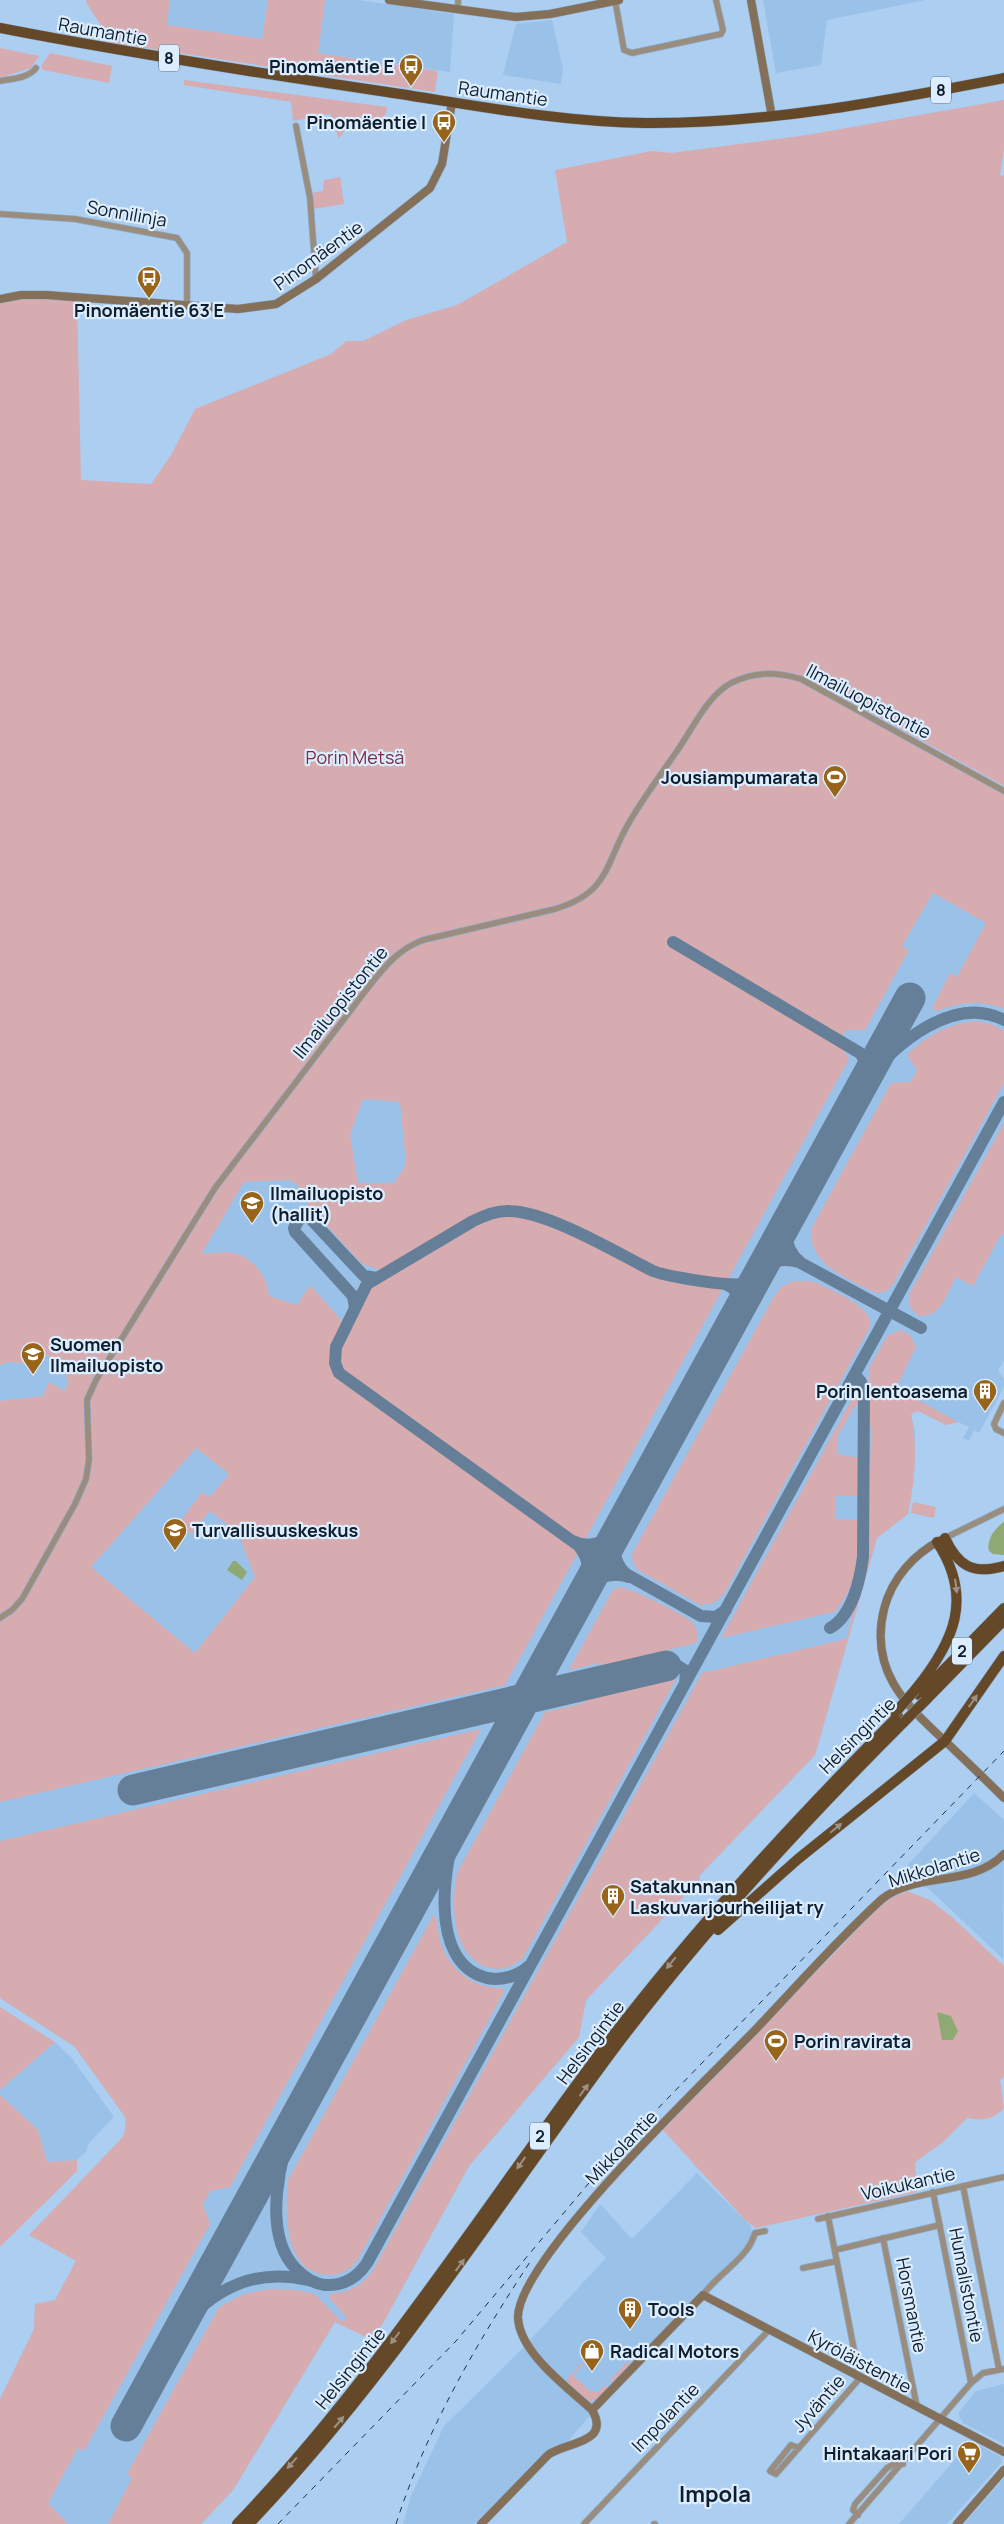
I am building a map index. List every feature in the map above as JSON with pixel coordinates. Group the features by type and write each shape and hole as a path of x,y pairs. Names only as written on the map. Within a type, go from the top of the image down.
{"highway":[{"name":"Raumantie","path":"0,28 122,51 452,102 603,121 646,123 772,117 878,103 1004,78"},
{"path":"941,1540 967,1566 988,1570 1004,1566"},
{"path":"920,1695 946,1647 956,1614 957,1601 953,1572 941,1540"},
{"name":"Helsingintie","path":"249,2524 326,2438 386,2365 643,2012 760,1872 899,1717 1004,1608"},
{"name":"Helsingintie","path":"920,1695 1004,1620"},
{"path":"643,2012 734,1913 944,1741 1004,1656"},
{"name":"Helsingintie","path":"237,2524 315,2437 397,2336 605,2046 667,1968 772,1846 856,1758 899,1717"}],"street":[{"path":"389,0 516,17 550,14 616,0 624,50 632,53 721,34 723,30 716,0"},
{"path":"458,0 458,10"},
{"path":"751,0 772,117"},
{"path":"0,81 34,72 36,68"},
{"name":"Pinomäentie","path":"0,299 21,295 46,295 238,309 265,307 287,299 316,279 430,188 442,164 452,102"},
{"path":"296,126 311,207 316,279"},
{"name":"Sonnilinja","path":"0,214 75,219 178,238 187,253 187,306"},
{"name":"Ilmailuopistontie","path":"0,1618 22,1600 83,1488 89,1460 87,1400 96,1380 215,1188 395,955 412,944 423,940 555,909 571,904 588,894 606,872 629,821 707,708 729,684 752,675 772,673 801,679 1004,791"},
{"path":"1004,1403 994,1424 996,1429 1004,1433"},
{"path":"1004,1509 941,1540 920,1554 896,1581 884,1609 881,1642 887,1670 898,1691 917,1716 1004,1798"},
{"name":"Mikkolantie","path":"592,2410 527,2347 519,2323 520,2308 526,2292 569,2228 620,2169 882,1899 904,1888 984,1870 1004,1854"},
{"name":"Voikukantie","path":"818,2218 1004,2177"},
{"path":"849,2524 858,2515 853,2510 887,2468 894,2464 903,2464 971,2383 983,2373 1002,2369 964,2186"},
{"name":"Humalistontie","path":"934,2192 971,2383"},
{"path":"828,2216 838,2261 858,2377"},
{"path":"835,2250 940,2225"},
{"path":"481,2524 548,2455 561,2447 578,2444 589,2438 596,2425 592,2410 703,2295 709,2286 752,2244 755,2233 765,2231"},
{"name":"Horsmantie","path":"883,2238 917,2407"},
{"path":"803,2268 838,2261"},
{"name":"Kyröläistentie","path":"703,2295 1004,2452"},
{"name":"Impolantie","path":"584,2524 769,2330"},
{"name":"Jyväntie","path":"799,2448 792,2445 770,2471 776,2474 799,2448 858,2377"},
{"path":"957,2524 1004,2470"}],"shaded area":[{"path":"170,0 268,0 262,39 166,25"},
{"path":"325,0 359,0 454,14 450,72 318,53"},
{"path":"763,0 926,0 827,20 821,65 776,73"},
{"path":"552,20 563,69 561,84 503,75 516,24"},
{"name":"Porin lentoasema","path":"1004,804 1004,1361 998,1370 1004,1379 1004,1387 979,1433 974,1430 969,1441 963,1438 969,1427 967,1426 958,1422 946,1425 918,1411 911,1414 915,1432 915,1460 908,1514 877,1538 815,1755 700,1875 700,1879 586,2000 579,2037 469,2166 382,2325 335,2322 233,2490 201,2524 0,2524 0,2399 34,2329 35,2305 55,2300 142,2140 75,2047 0,1998 0,1635 106,1405 278,1119 357,1183 350,1135 374,1068"},
{"name":"Suomen Ilmailuopisto","path":"34,1351 54,1358 63,1368 68,1381 65,1391 50,1382 43,1396 0,1401 0,1365 9,1362 30,1364"},
{"path":"1004,1522 1004,1555 993,1554 989,1551 988,1547 990,1539 997,1528"},
{"path":"233,1561 236,1561 247,1572 242,1580 227,1570"},
{"path":"974,1793 1004,1820 1003,1959 928,1888 893,1881"},
{"path":"937,2012 951,2016 958,2031 953,2040 942,2040"},
{"path":"55,2042 71,2057 114,2117 89,2143 86,2152 77,2160 47,2162 38,2130 0,2095 0,2090"},
{"path":"697,2173 751,2226 754,2247 604,2400 568,2441 551,2447 474,2524 403,2524 411,2496 444,2426 519,2352 606,2258 581,2232 600,2204 632,2239"},
{"path":"1004,2384 1004,2444 963,2423 959,2412 976,2391"},
{"path":"971,2441 1001,2457 1002,2462 947,2524 899,2524"},
{"path":"1004,2478 1004,2524 964,2524"}],"green space":[{"path":"86,0 170,0 167,25 262,39 268,0 325,0 318,53 438,71 435,92 107,42 102,27"},
{"path":"0,48 39,56 31,68 0,78"},
{"path":"50,53 112,66 109,83 43,70 41,66"},
{"path":"184,80 388,107 378,131 344,131 339,139 330,114 293,121 291,102 184,85"},
{"name":"Porin Metsä","path":"1004,100 1004,149 1000,176 1004,175 1004,786 835,693 833,696 1004,792 1004,1009 978,1003 962,1004 937,1011 932,1008 950,973 957,977 986,923 933,893 902,946 909,950 865,1030 846,1030 839,1043 849,1059 505,1685 0,1802 0,1401 43,1396 49,1382 65,1391 68,1381 56,1361 34,1351 30,1364 10,1362 0,1365 0,303 22,298 77,301 81,480 151,484 171,455 195,409 331,354 346,341 363,341 406,320 457,305 567,242 555,170 652,151 671,153 807,135","holes":["363,1099 400,1102 406,1164 394,1183 358,1183 350,1135","290,1180 306,1192 304,1198 307,1200 306,1203 362,1264 377,1269 381,1278 368,1291 350,1327 341,1320 310,1285 297,1305 269,1296 263,1275 248,1259 230,1252 202,1253 244,1182","196,1448 229,1474 210,1497 202,1492 179,1523 191,1534 210,1511 238,1533 255,1577 195,1653 91,1567"]},
{"path":"340,177 344,204 313,209 311,193 323,191 324,180"},
{"path":"978,1021 993,1025 1004,1031 1004,1083 892,1286 885,1292 875,1293 842,1276 823,1262 812,1242 811,1229 891,1083 910,1082 917,1070 907,1055 939,1031 958,1024"},
{"path":"1004,1123 1004,1235 1001,1234 973,1286 956,1277 946,1298 937,1310 925,1316 917,1315 909,1306 910,1293"},
{"path":"794,1281 817,1283 851,1300 866,1313 870,1320 870,1327 724,1594 714,1603 700,1605 638,1570 633,1563 632,1554 773,1298 781,1287"},
{"path":"900,1330 910,1335 916,1347 896,1388 958,1422 946,1425 918,1411 911,1414 915,1464 908,1514 877,1538 815,1755 700,1875 700,1879 586,2000 579,2037 469,2166 382,2325 370,2339 335,2322 233,2490 201,2524 108,2524 132,2478 127,2474 219,2307 244,2294 270,2289 297,2290 315,2294 342,2322 347,2318 329,2298 329,2294 354,2288 369,2276 373,2270 702,1673 846,1639 868,1557 871,1431 868,1402 869,1368 887,1336"},
{"path":"856,1396 861,1399 861,1405 856,1405 853,1409 837,1437 838,1454 859,1458 859,1496 836,1496 836,1519 858,1520 857,1557 853,1580 842,1602 834,1612 721,1638 852,1399"},
{"path":"913,1502 936,1507 934,1518 911,1513"},
{"path":"619,1587 646,1597 689,1620 696,1629 696,1643 600,1667 599,1663 569,1670 612,1591"},
{"path":"676,1679 523,1958 512,1965 502,1968 492,1968 474,1960 461,1942 457,1931 454,1902 457,1873 545,1712 584,1703 585,1700"},
{"path":"481,1729 230,2187 210,2191 203,2204 210,2224 84,2451 78,2448 48,2503 68,2524 0,2524 0,2399 34,2329 35,2304 55,2300 76,2261 29,2235 120,2140 124,2132 125,2117 75,2047 0,1998 0,1841"},
{"path":"907,1891 930,1900 953,1918 1004,1966 1004,2076 1000,2080 1004,2108 996,2115 987,2119 967,2118 942,2143 915,2162 917,2192 756,2228 745,2220 663,2130 877,1909 891,1898"},
{"path":"434,1914 441,1944 451,1963 465,1977 474,1982 494,1988 504,1988 504,1992 358,2259 342,2273 329,2275 314,2272 303,2264 295,2253 290,2239 287,2208 288,2180"},
{"path":"0,2007 55,2042 0,2090"},
{"path":"0,2095 38,2130 47,2162 77,2160 77,2171 0,2247"},
{"path":"592,2353 593,2355 573,2375 591,2392 598,2392 605,2385 609,2388 598,2400 588,2401 568,2383 567,2379"},
{"path":"632,2361 634,2363 614,2384 610,2380 627,2362 629,2364"}],"taxiway":[{"path":"673,942 860,1053 867,1064 866,1079"},
{"path":"866,1081 878,1066 910,1038 928,1026 946,1018 966,1013 985,1014 1004,1020"},
{"path":"298,2112 280,2170 276,2214 279,2235 285,2253 302,2275 313,2282 325,2285 338,2284 354,2277 367,2263 1004,1102"},
{"path":"585,1590 588,1567 583,1551 579,1546 339,1373 335,1363 336,1347 367,1284 473,1221 491,1213 510,1211 544,1218 583,1235 653,1271 686,1279 730,1284 749,1283 760,1276 768,1266 780,1260 799,1262 921,1328"},
{"path":"355,1308 353,1296 295,1232 294,1228 302,1215 306,1214 364,1276 377,1278"},
{"path":"791,1215 787,1228 787,1241 792,1253 801,1263"},
{"path":"725,1284 730,1286 738,1296 737,1313"},
{"path":"830,1628 844,1615 854,1597 863,1557 864,1391 861,1382 855,1375"},
{"path":"619,1528 614,1547 618,1564 626,1574 701,1616 716,1617 726,1610"},
{"path":"573,1541 585,1544 597,1543 613,1535 618,1530"},
{"path":"585,1590 595,1581 606,1576 623,1575 629,1577"},
{"path":"675,1664 686,1671 685,1683"},
{"path":"460,1817 454,1835 445,1882 447,1931 455,1952 468,1968 487,1978 509,1977 520,1973 529,1966"},
{"path":"177,2332 204,2304 235,2285 269,2277 308,2280"}],"runway":[{"path":"126,2426 910,998"},
{"path":"133,1790 666,1666"}],"railway":[{"path":"278,2524 456,2341 610,2158 1004,1751"},
{"path":"396,2524 408,2489 437,2421 490,2324 530,2262"}],"place":[{"name":"Pinomäentie E","path":"411,87"},
{"name":"Pinomäentie I","path":"444,143"},
{"name":"Pinomäentie 63 E","path":"149,299"},
{"name":"Jousiampumarata","path":"835,798"},
{"name":"Ilmailuopisto (hallit)","path":"252,1224"},
{"name":"Suomen Ilmailuopisto","path":"33,1375"},
{"name":"Porin lentoasema","path":"985,1412"},
{"name":"Turvallisuuskeskus","path":"175,1551"},
{"name":"Satakunnan Laskuvarjourheilijat ry","path":"613,1917"},
{"name":"Porin ravirata","path":"776,2062"},
{"name":"Tools","path":"630,2330"},
{"name":"Radical Motors","path":"592,2372"},
{"name":"Hintakaari Pori","path":"969,2474"}],"district":[{"name":"Impola","path":"715,2494"}]}
